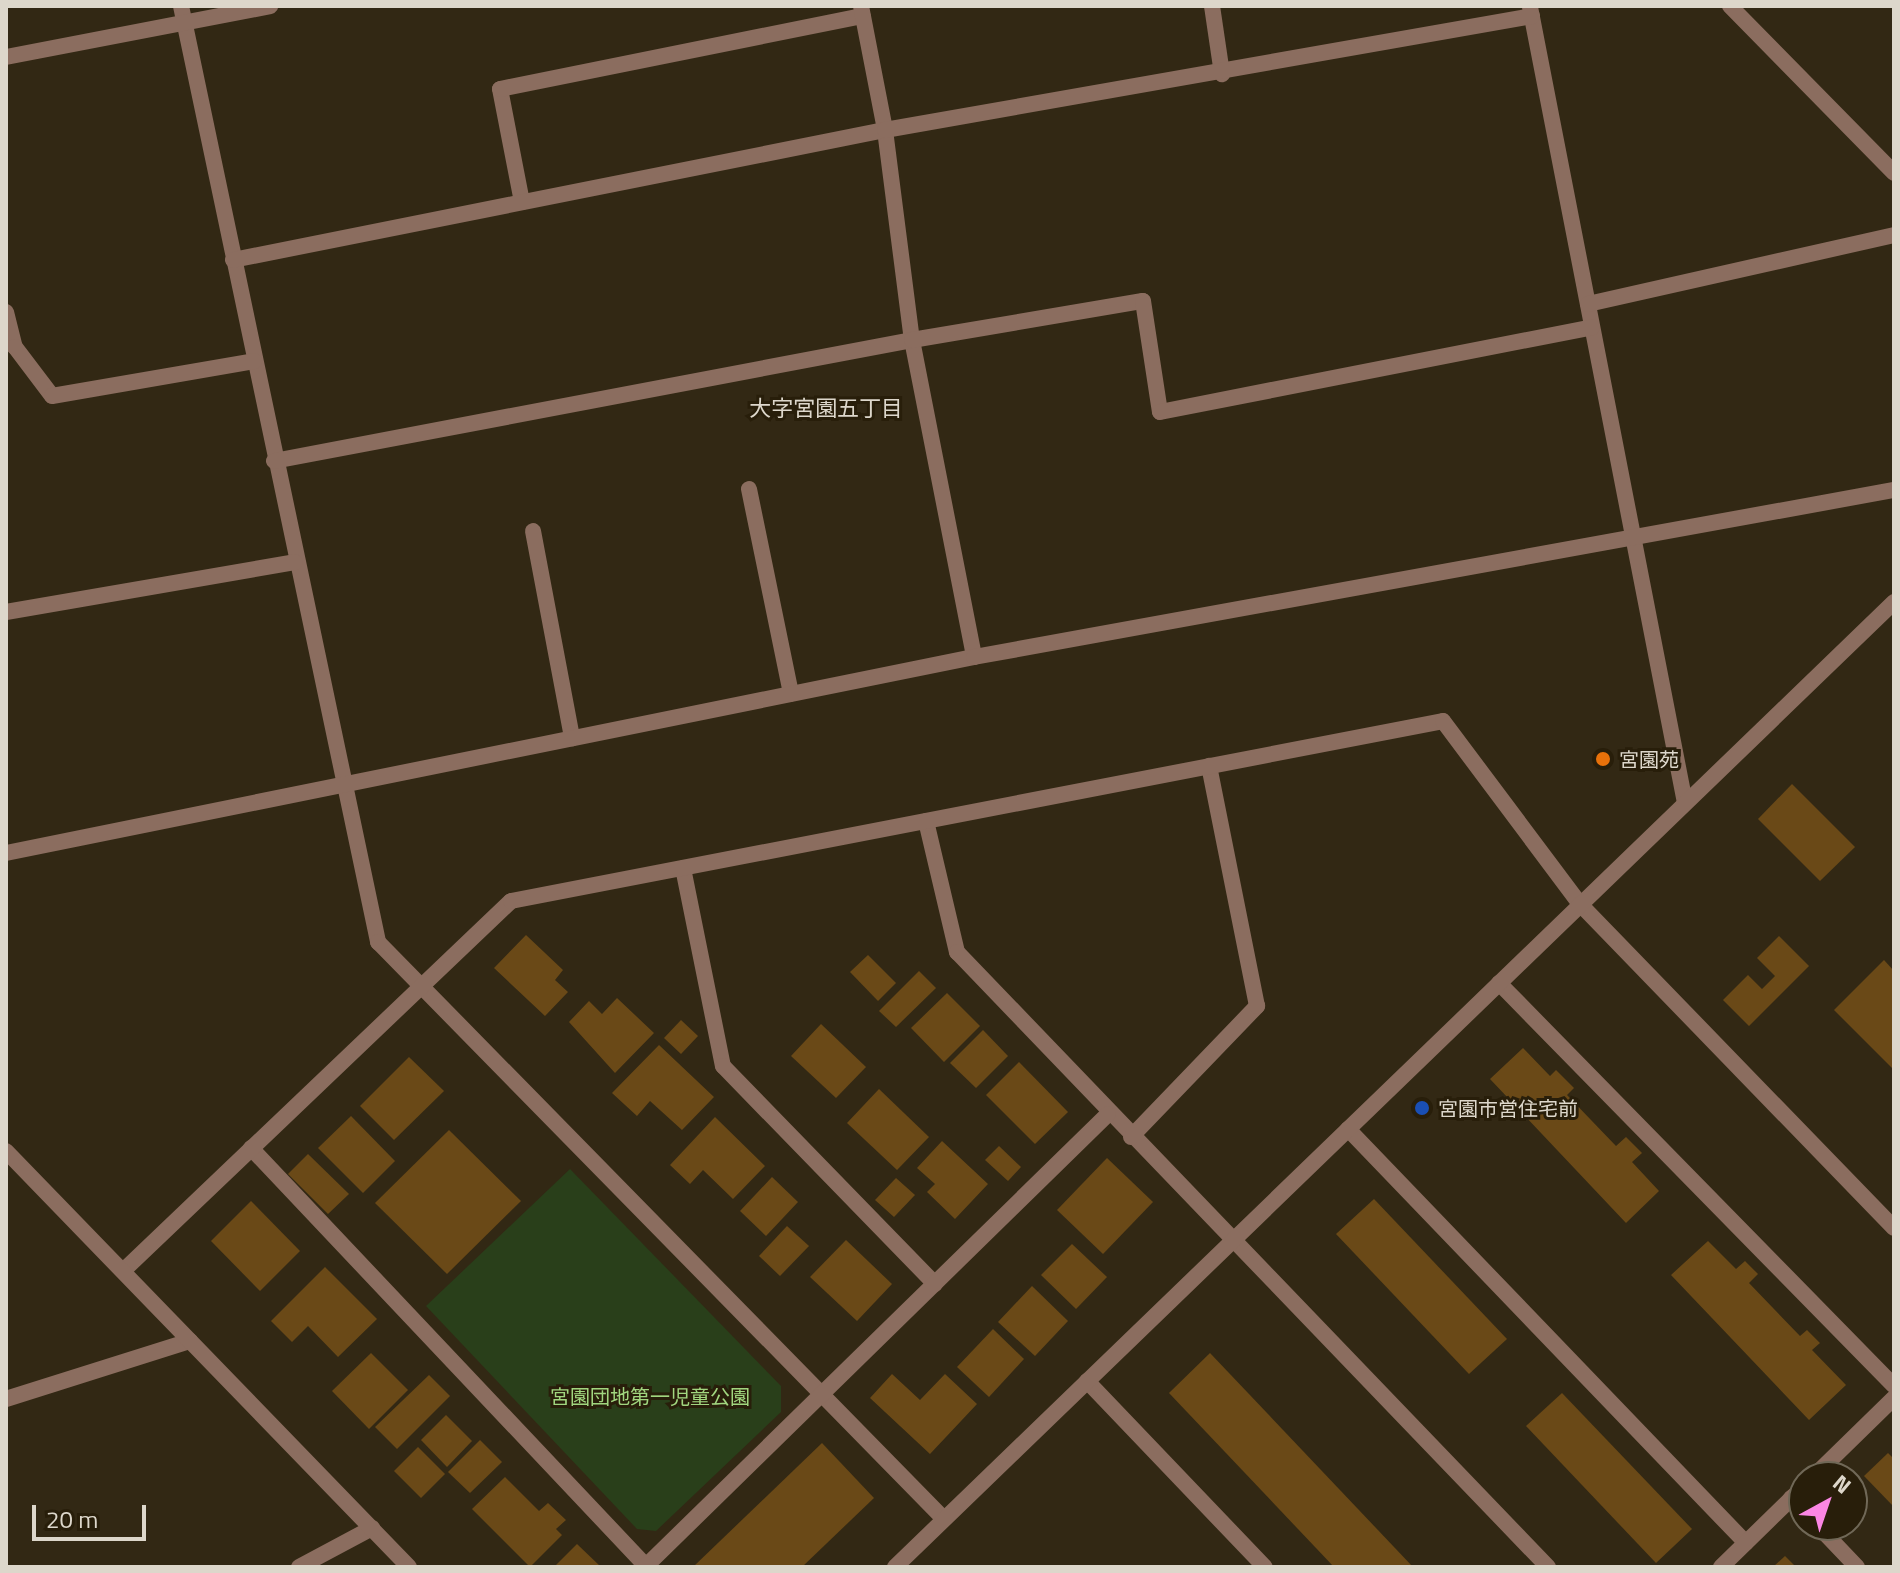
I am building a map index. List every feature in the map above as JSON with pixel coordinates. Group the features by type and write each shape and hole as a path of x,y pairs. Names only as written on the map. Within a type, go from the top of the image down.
{"street":[{"path":"6,57 183,14 270,6"},
{"path":"1212,6 1222,74"},
{"path":"1730,6 1894,173"},
{"path":"522,202 500,89 862,11 885,130 912,340 974,657"},
{"path":"233,260 885,130 1222,74 1531,11 1685,803"},
{"path":"183,14 341,785 378,942 819,1397 944,1519"},
{"path":"1588,304 1894,235"},
{"path":"274,461 912,340 1143,301 1160,412 1592,327"},
{"path":"6,312 15,347 52,396 254,361"},
{"path":"749,489 791,694"},
{"path":"6,853 974,657 1634,540 1894,490"},
{"path":"533,531 572,738"},
{"path":"6,612 295,562"},
{"path":"895,1567 1894,602"},
{"path":"123,1271 511,901 1443,721 1580,904 1894,1228"},
{"path":"1131,1137 1257,1006 1209,766"},
{"path":"926,821 957,952 1108,1114 1233,1239 1548,1567"},
{"path":"683,868 723,1066 935,1284"},
{"path":"1499,983 1894,1386"},
{"path":"251,1148 646,1566 1108,1114"},
{"path":"1348,1129 1746,1543"},
{"path":"6,1151 409,1567"},
{"path":"6,1399 190,1341"},
{"path":"1087,1381 1265,1567"},
{"path":"1829,1461 1894,1398"},
{"path":"1721,1567 1788,1501"},
{"path":"299,1567 372,1528"},
{"path":"1832,1541 1857,1567"}],"green space":[{"name":"宮園団地第一児童公園","path":"570,1169 781,1386 781,1412 656,1531 637,1529 426,1306"}],"building":[{"path":"1792,784 1855,847 1820,881 1758,819"},
{"path":"526,935 563,970 555,980 568,992 545,1016 494,968"},
{"path":"1779,936 1809,966 1749,1026 1723,1000 1748,975 1762,989 1775,976 1757,958"},
{"path":"868,955 896,983 878,1001 850,972"},
{"path":"1884,960 1894,971 1894,1070 1834,1010"},
{"path":"919,971 936,988 896,1027 879,1011"},
{"path":"947,993 980,1026 944,1062 911,1028"},
{"path":"617,998 654,1033 615,1073 569,1022 589,1001 602,1014"},
{"path":"681,1020 698,1036 681,1054 664,1038"},
{"path":"821,1024 866,1067 836,1098 791,1056"},
{"path":"983,1030 1008,1056 976,1088 950,1063"},
{"path":"659,1045 714,1097 682,1130 650,1101 637,1116 612,1093"},
{"path":"1523,1048 1550,1076 1556,1070 1574,1088 1567,1095 1616,1146 1626,1137 1642,1153 1632,1162 1659,1191 1626,1223 1490,1079"},
{"path":"409,1057 444,1091 394,1140 360,1106"},
{"path":"1019,1062 1068,1112 1035,1144 986,1095"},
{"path":"879,1089 929,1137 897,1170 847,1123"},
{"path":"351,1116 395,1161 363,1193 318,1148"},
{"path":"715,1117 765,1166 733,1199 703,1170 690,1184 670,1165"},
{"path":"449,1130 521,1201 447,1274 375,1203"},
{"path":"942,1141 988,1184 955,1219 927,1192 935,1184 917,1168"},
{"path":"999,1146 1021,1167 1008,1181 985,1160"},
{"path":"308,1154 349,1194 328,1214 288,1174"},
{"path":"1107,1158 1153,1202 1103,1254 1057,1210"},
{"path":"772,1177 798,1202 766,1236 740,1211"},
{"path":"896,1178 915,1195 894,1217 875,1200"},
{"path":"1374,1199 1507,1339 1469,1374 1336,1234"},
{"path":"251,1201 300,1251 260,1291 211,1241"},
{"path":"787,1226 809,1246 780,1276 759,1256"},
{"path":"846,1240 892,1284 857,1321 810,1277"},
{"path":"1708,1241 1736,1269 1745,1261 1758,1274 1749,1283 1800,1336 1807,1330 1820,1343 1812,1350 1846,1385 1809,1420 1671,1275"},
{"path":"1072,1244 1107,1277 1076,1309 1041,1275"},
{"path":"325,1267 377,1319 338,1357 308,1326 292,1342 271,1321"},
{"path":"1032,1286 1068,1321 1035,1356 998,1322"},
{"path":"993,1329 1024,1359 989,1397 957,1367"},
{"path":"371,1353 408,1390 369,1429 332,1391"},
{"path":"1210,1353 1413,1567 1334,1567 1169,1393"},
{"path":"892,1374 920,1400 945,1374 977,1404 930,1454 870,1398"},
{"path":"429,1375 450,1396 397,1449 375,1427"},
{"path":"1562,1393 1692,1529 1656,1563 1526,1426"},
{"path":"446,1415 472,1441 447,1467 421,1440"},
{"path":"480,1440 502,1462 470,1493 448,1472"},
{"path":"822,1443 874,1498 802,1567 693,1567"},
{"path":"418,1447 445,1474 421,1498 394,1471"},
{"path":"1888,1453 1894,1459 1894,1507 1868,1480 1868,1472"},
{"path":"505,1477 539,1511 548,1503 566,1520 556,1529 562,1535 530,1567 472,1509"},
{"path":"577,1544 601,1567 554,1567"},
{"path":"1785,1556 1796,1567 1773,1567"}],"place":[{"name":"宮園苑","path":"1603,759"},
{"name":"宮園市営住宅前","path":"1422,1108"}],"district":[{"name":"大字宮園五丁目","path":"826,409"}]}
